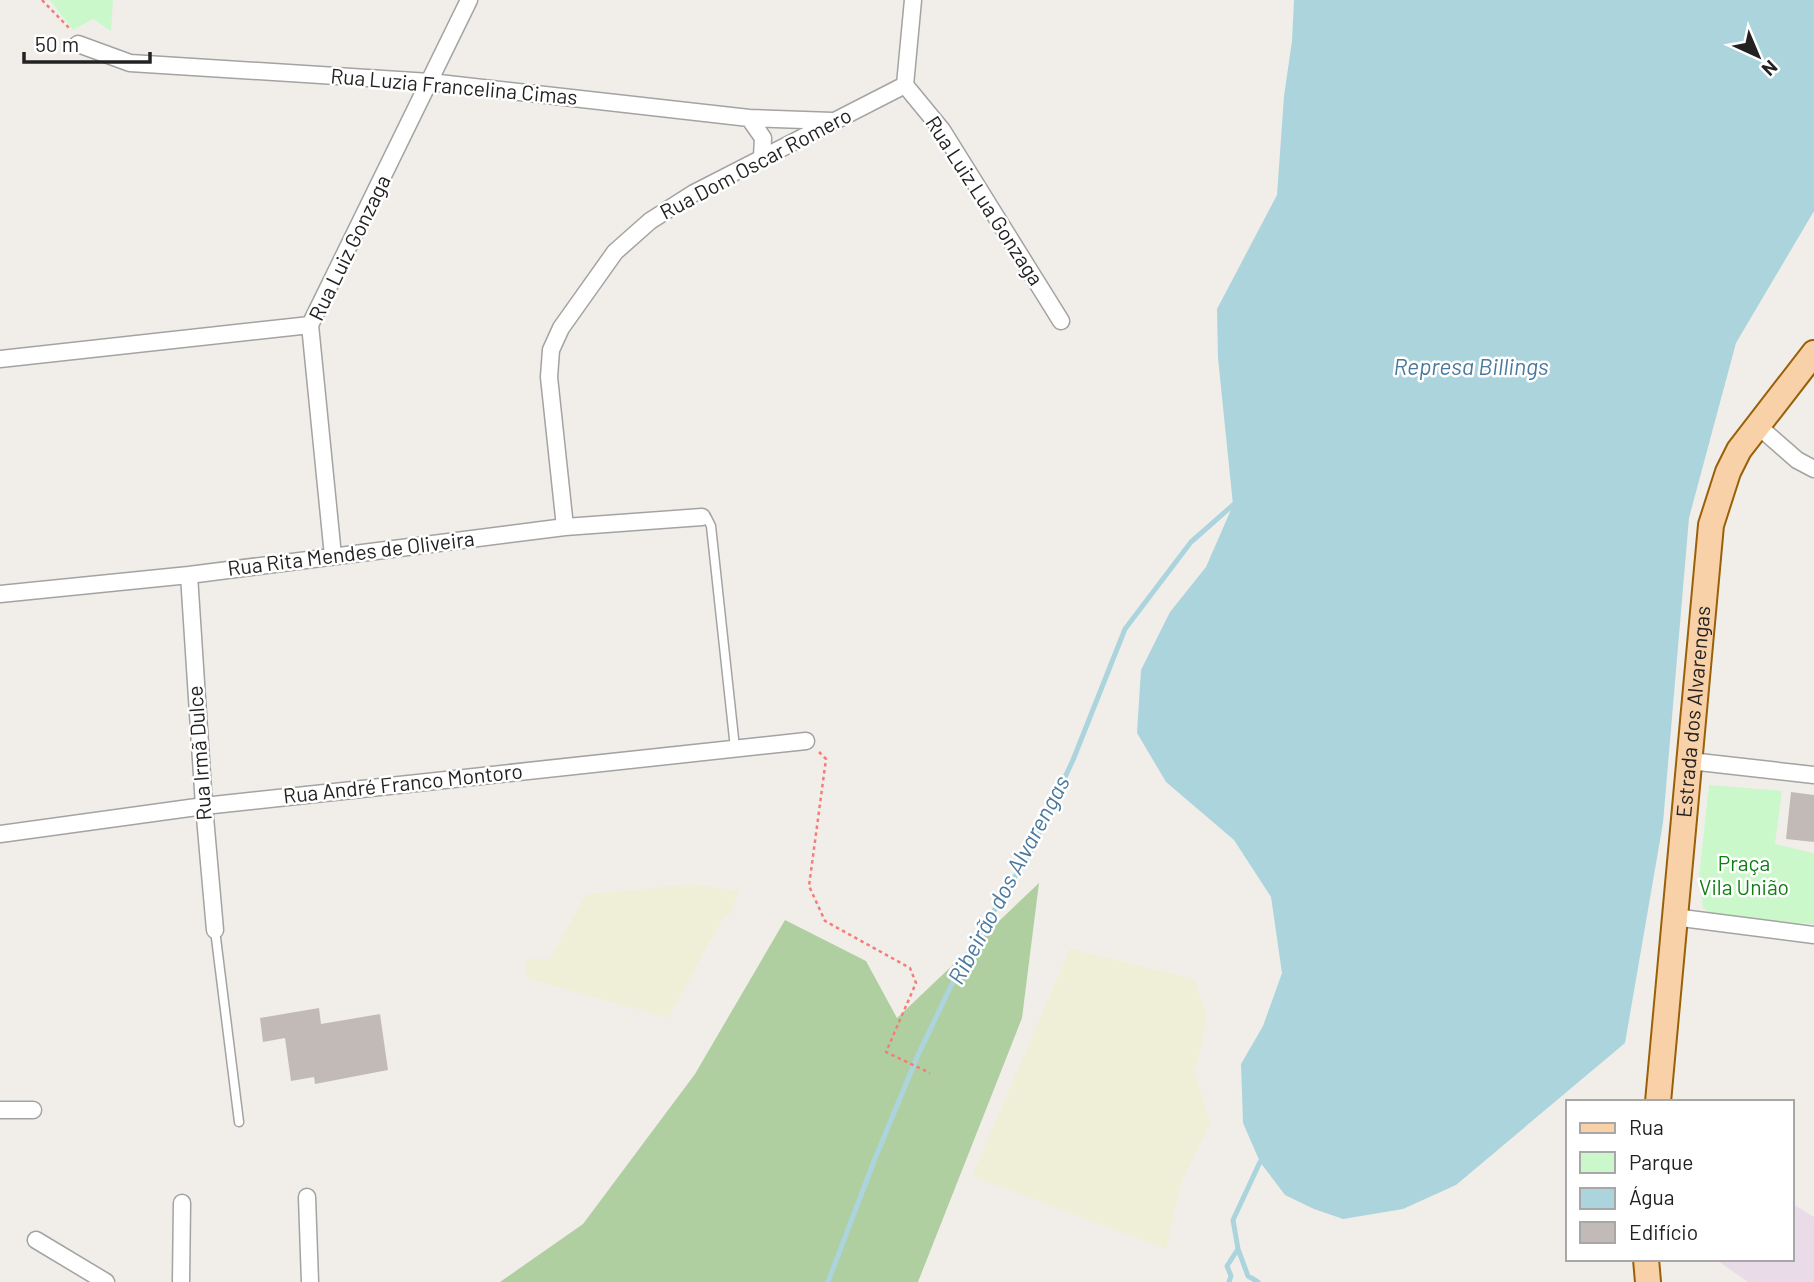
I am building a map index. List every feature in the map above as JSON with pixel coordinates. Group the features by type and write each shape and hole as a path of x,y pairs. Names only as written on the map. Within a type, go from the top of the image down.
{"main road":[{"name":"Estrada dos Alvarengas","path":"1658,1100 1711,525 1727,472 1757,425 1814,353"},
{"path":"1646,1261 1648,1282"}],"street":[{"name":"Rua Luiz Gonzaga","path":"333,556 310,325 469,0"},
{"path":"905,85 913,0"},
{"name":"Rua Luzia Francelina Cimas","path":"82,45 130,63 430,82 749,118 832,121"},
{"name":"Rua Dom Oscar Romero","path":"565,527 549,377 551,350 561,328 615,252 650,221 694,193 905,85"},
{"name":"Rua Luiz Lua Gonzaga","path":"905,85 942,130 1061,321"},
{"path":"749,118 763,138 762,157"},
{"path":"0,359 310,325"},
{"path":"1757,425 1797,460 1814,469"},
{"name":"Rua Rita Mendes de Oliveira","path":"0,594 189,575 565,527 702,517"},
{"name":"Rua Irmã Dulce","path":"189,575 215,930"},
{"name":"Rua André Franco Montoro","path":"0,834 204,806 806,741"},
{"path":"1690,761 1814,775"},
{"path":"1674,918 1814,935"},
{"path":"0,1110 33,1110"},
{"path":"307,1197 310,1282"},
{"path":"181,1282 182,1203"},
{"path":"36,1240 106,1282"}],"lane":[{"path":"702,517 707,518 711,526 735,748"},
{"path":"215,930 239,1122"}],"path":[{"path":"42,0 82,45"},
{"path":"806,741 826,759 809,886 825,920 910,968 916,983 886,1052 930,1073"}],"shaded area":[{"path":"1793,1204 1814,1217 1814,1282 1748,1282 1718,1261 1793,1261"}],"green space":[{"path":"50,0 113,0 111,31 93,19 73,30"},
{"name":"Praça Vila União","path":"1709,785 1782,791 1775,844 1814,853 1814,924 1717,917 1703,908 1699,877"},
{"path":"1039,883 1022,1018 918,1282 500,1282 583,1224 695,1074 785,920 866,961 897,1018"},
{"path":"691,884 739,891 731,913 722,919 668,1018 527,978 526,959 550,959 586,895"},
{"path":"1070,949 1194,979 1207,1017 1195,1072 1210,1124 1180,1185 1166,1249 972,1176"}],"water":[{"name":"Represa Billings","path":"1294,0 1814,0 1814,211 1736,343 1689,518 1663,823 1625,1043 1456,1185 1403,1209 1343,1219 1285,1195 1260,1162 1243,1123 1241,1064 1263,1026 1282,973 1271,897 1234,840 1166,782 1137,733 1141,670 1170,612 1206,567 1233,505 1218,358 1217,309 1277,195"}],"building":[{"path":"1791,792 1814,795 1814,842 1786,839"},
{"path":"319,1008 321,1024 380,1014 388,1070 315,1084 314,1077 291,1081 285,1038 263,1042 260,1018"}],"waterway":[{"name":"Ribeirão dos Alvarengas","path":"828,1282 918,1055 962,963 1029,854 1073,760 1125,629 1191,542 1233,505"},
{"path":"1229,1282 1231,1276 1227,1266 1238,1249 1233,1220 1260,1162"},
{"path":"1238,1249 1248,1276 1258,1282"}]}
